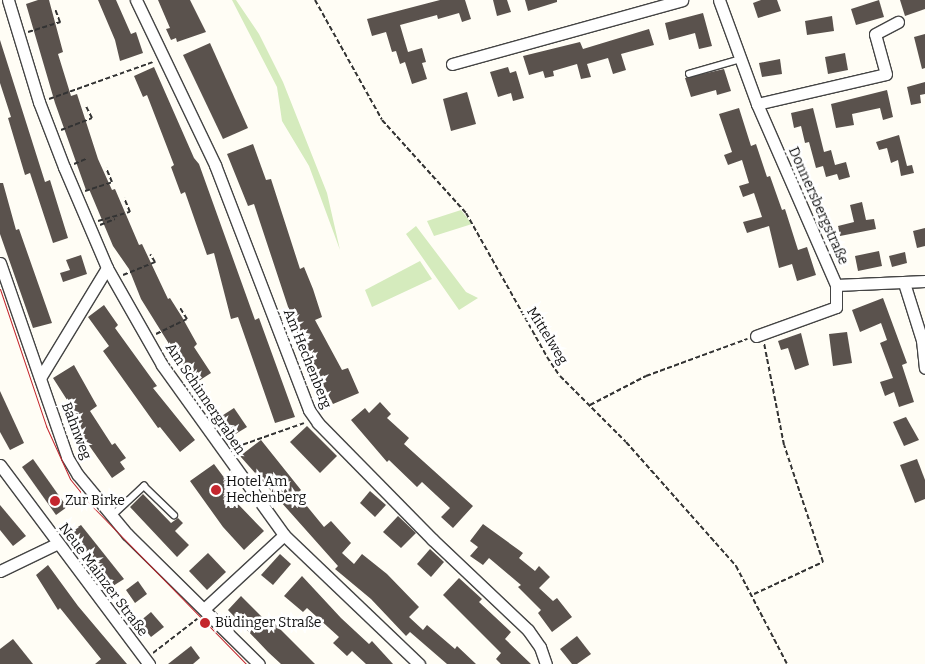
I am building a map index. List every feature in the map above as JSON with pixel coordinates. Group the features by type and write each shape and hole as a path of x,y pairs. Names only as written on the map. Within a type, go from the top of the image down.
{"street":[{"name":"Am Schinnergraben","path":"8,0 40,102 76,195 107,268 147,338 222,452 284,535 420,664"},
{"name":"Am Hechenberg","path":"136,0 215,165 316,419 432,539 512,612 540,647 546,664"},
{"path":"452,64 682,0"},
{"name":"Donnersbergstraße","path":"719,0 757,104 836,285 925,282"},
{"path":"757,104 886,74 875,34 898,22"},
{"name":"Bahnweg","path":"0,263 67,457 84,484 112,516 258,664"},
{"path":"40,378 107,268"},
{"path":"904,283 922,340 925,368"},
{"path":"759,335 836,307 836,285"},
{"name":"Neue Mainzer Straße","path":"0,465 56,544 146,660"},
{"path":"204,609 284,535"},
{"path":"0,571 56,544"}],"lane":[{"path":"689,74 741,59"},
{"path":"112,516 144,486 174,515"}],"path":[{"name":"Mittelweg","path":"314,0 382,120 466,213 547,357 560,376 590,405 736,566 788,664"},
{"path":"18,34 60,22 55,9"},
{"path":"40,102 165,58"},
{"path":"51,133 92,118 86,106"},
{"path":"76,195 112,182 106,168"},
{"path":"90,226 130,212 124,198"},
{"path":"90,226 115,220"},
{"path":"114,279 155,262 150,254"},
{"path":"147,338 186,318 180,308"},
{"path":"590,405 646,376 759,335 784,445 823,562 754,594"},
{"path":"222,452 316,419"},
{"path":"146,660 191,623"}],"green space":[{"path":"232,0 236,0 259,34 283,82 327,193 340,250 309,166 282,121 277,87"},
{"path":"461,210 472,224 434,236 427,221"},
{"path":"416,226 466,292 478,298 459,310 406,234"},
{"path":"420,261 432,279 372,307 365,290"}],"building":[{"path":"38,0 49,0 63,52 58,54 71,96 77,94 98,159 112,190 115,189 139,245 142,244 168,299 170,298 182,317 197,344 194,347 211,373 194,384 141,299 129,269 113,246 89,189 86,190 55,103 26,4"},
{"path":"98,0 116,0 131,34 136,32 143,53 120,61 115,40"},
{"path":"158,0 190,0 206,32 177,42 176,38 171,40 166,29 170,28"},
{"path":"440,0 465,0 471,19 462,22 459,13 438,19 437,15 400,25 408,52 422,48 426,62 422,63 427,79 412,84 405,62 400,64 396,51 392,52 386,32 372,36 367,19"},
{"path":"493,0 507,0 511,12 497,16"},
{"path":"525,0 557,0 557,2 528,11"},
{"path":"761,0 777,0 781,11 758,18 753,3"},
{"path":"879,0 884,17 856,25 851,9"},
{"path":"900,0 925,0 925,9 905,16"},
{"path":"703,13 712,46 699,49 695,33 669,40 665,23"},
{"path":"832,16 834,31 807,35 805,21"},
{"path":"649,29 654,45 621,54 626,70 613,74 608,58 587,64 591,77 581,79 577,64 553,71 554,76 545,78 543,71 529,75 523,56 580,42 583,49"},
{"path":"925,34 925,68 922,69 914,37"},
{"path":"0,40 45,182 50,180 68,238 53,243 30,173 25,175 8,118 11,117 0,83"},
{"path":"210,43 248,128 223,139 183,55"},
{"path":"845,53 848,70 828,74 825,57"},
{"path":"780,59 782,74 762,77 759,63"},
{"path":"154,67 194,158 199,164 255,320 259,318 295,417 275,423 238,317 231,319 214,253 207,255 185,192 181,194 171,167 174,165 147,95 143,97 134,76"},
{"path":"508,67 510,73 516,71 524,98 513,101 511,93 498,97 490,72"},
{"path":"724,69 731,91 717,95 716,90 691,97 685,78"},
{"path":"925,82 925,94 920,95 921,103 911,105 907,87"},
{"path":"887,90 893,117 883,120 880,108 852,114 854,125 836,128 831,104"},
{"path":"467,92 476,124 451,131 443,99"},
{"path":"739,108 751,146 756,144 767,177 770,176 782,210 785,209 798,250 807,247 816,275 797,281 792,264 779,268 769,226 747,233 743,222 762,217 754,193 743,197 739,186 749,183 742,160 728,165 724,155 732,152 719,114"},
{"path":"813,108 824,152 831,150 835,165 846,162 850,177 839,180 837,174 826,177 823,166 816,168 809,142 805,143 801,126 794,128 791,113"},
{"path":"899,135 907,166 912,165 914,173 901,176 898,160 891,163 887,148 879,150 876,142"},
{"path":"253,144 266,180 271,179 300,269 304,267 313,289 322,317 315,320 342,370 348,368 359,393 333,404 298,337 254,204 248,206 227,154"},
{"path":"0,183 3,183 16,230 19,229 52,323 33,328 0,234"},
{"path":"862,202 866,220 874,219 876,229 840,236 838,226 854,222 850,205"},
{"path":"925,228 925,246 917,248 913,231"},
{"path":"879,251 882,266 858,271 855,256"},
{"path":"905,252 907,263 892,267 889,256"},
{"path":"81,255 87,274 63,282 60,273 70,270 66,260"},
{"path":"883,298 907,363 902,365 914,402 899,407 894,392 885,396 880,382 893,378 880,343 887,340 881,323 860,332 852,310"},
{"path":"104,305 118,325 115,328 157,386 153,388 195,440 180,452 160,427 158,428 103,351 109,346 88,317"},
{"path":"847,332 852,363 833,366 829,334"},
{"path":"801,333 809,365 795,370 788,348 781,350 778,341"},
{"path":"74,365 97,406 90,411 112,445 115,443 126,458 120,462 125,469 112,478 81,434 66,406 69,403 53,378"},
{"path":"0,391 24,443 10,450 0,432"},
{"path":"380,402 391,414 387,418 409,438 404,444 473,506 453,528 441,517 450,508 422,482 417,487 389,460 387,462 351,420 365,408 369,413"},
{"path":"234,408 247,427 229,438 217,419"},
{"path":"906,417 919,440 904,446 893,422"},
{"path":"307,426 337,456 320,473 290,442"},
{"path":"261,440 301,490 297,494 324,527 331,521 351,543 342,553 354,564 362,554 387,574 419,607 409,617 423,630 427,625 455,649 457,646 476,664 447,664 410,632 406,636 371,599 335,569 338,566 240,456"},
{"path":"33,459 67,507 56,515 22,467"},
{"path":"917,459 925,480 925,499 915,503 900,465"},
{"path":"214,464 240,499 236,502 264,531 244,550 223,527 190,481"},
{"path":"370,491 386,505 375,517 360,503"},
{"path":"143,494 171,523 178,518 183,523 175,531 189,545 177,557 130,507"},
{"path":"0,505 26,536 13,546 0,530"},
{"path":"398,516 416,533 401,548 383,532"},
{"path":"483,524 523,553 519,558 535,571 539,566 550,577 539,588 553,601 557,598 572,617 552,632 538,613 541,610 518,587 521,585 489,558 483,565 470,556 478,547 470,541"},
{"path":"81,525 124,579 113,586 70,532"},
{"path":"430,549 444,562 431,577 417,564"},
{"path":"208,553 226,572 207,590 189,571"},
{"path":"280,554 291,564 273,585 261,575"},
{"path":"48,565 78,606 127,664 95,664 101,659 60,608 58,610 36,575"},
{"path":"302,576 341,618 369,644 372,641 393,664 366,664 352,651 347,656 333,643 339,637 307,608 303,612 284,596"},
{"path":"459,578 482,599 479,602 511,632 505,639 531,664 501,664 496,659 501,653 443,595"},
{"path":"138,581 147,594 135,603 126,590"},
{"path":"241,596 268,623 271,620 315,664 281,664 228,610"},
{"path":"151,612 164,627 151,637 139,622"},
{"path":"577,636 591,654 577,664 572,664 560,649"},
{"path":"13,639 33,664 0,664 0,649"},
{"path":"191,646 200,658 193,664 168,664"}],"tram line":[{"path":"0,289 46,426 70,479 91,505 246,664"}],"place":[{"name":"Hotel Am Hechenberg","path":"216,490"},
{"name":"Zur Birke","path":"55,501"},
{"name":"Büdinger Straße","path":"205,623"}]}
